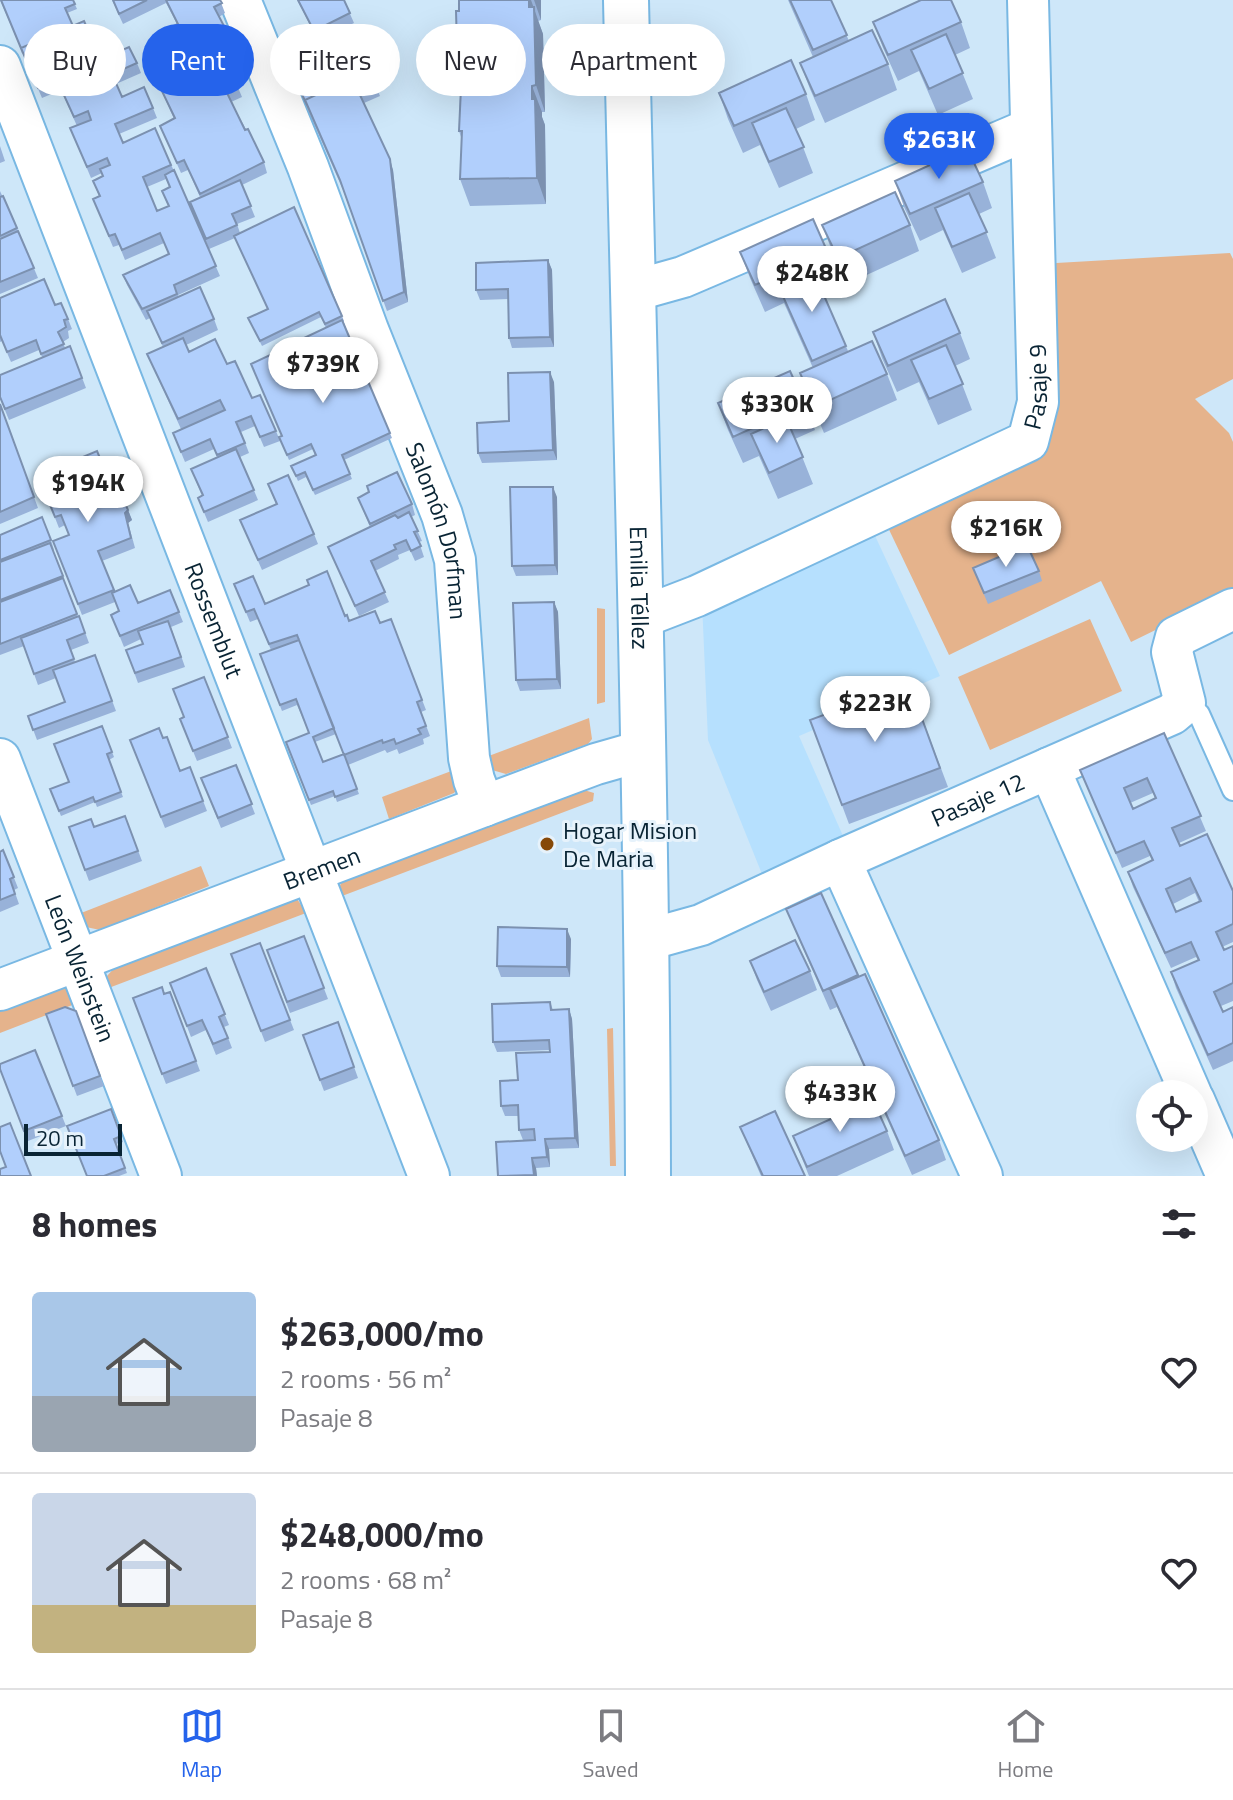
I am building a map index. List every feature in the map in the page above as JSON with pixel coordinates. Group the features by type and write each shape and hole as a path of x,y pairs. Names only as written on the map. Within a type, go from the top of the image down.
{"street":[{"name":"Salomón Dorfman","path":"240,0 442,515 455,560 469,758 484,806"},
{"name":"Emilia Téllez","path":"626,0 645,750 648,1176"},
{"name":"Pasaje 9","path":"639,604 697,596 1028,441 1038,402 1028,0"},
{"name":"Rossemblut","path":"0,66 429,1176"},
{"path":"633,291 683,277 1030,129"},
{"path":"639,604 994,436 1005,428 1011,407 1007,302"},
{"path":"1185,703 1172,652 1176,637 1233,609"},
{"name":"Pasaje 12","path":"647,940 701,925 840,860 1172,714 1185,703"},
{"name":"Bremen","path":"0,990 596,764 645,750"},
{"name":"León Weinstein","path":"0,759 161,1176"},
{"path":"1049,768 1185,1080"},
{"path":"840,860 982,1176"},
{"path":"1208,1132 1227,1176"}],"lane":[{"path":"1185,703 1199,714 1233,790"}],"shaded area":[{"path":"1230,253 1233,259 1233,379 1195,399 1229,433 1233,442 1233,592 1131,642 1101,581 949,655 882,515 1048,434 1039,264"},
{"path":"871,527 940,676 799,736 847,845 764,879 708,740 702,602"},
{"path":"597,608 605,609 605,702 597,704"},
{"path":"1090,619 1122,691 990,750 958,677"},
{"path":"589,718 592,739 588,744 506,774 485,768 478,760"},
{"path":"462,767 459,787 454,793 389,819 382,797"},
{"path":"584,790 594,793 593,801 342,896 339,888 349,876"},
{"path":"201,866 209,886 100,930 86,927 76,915"},
{"path":"296,897 306,913 106,989 107,976 117,965"},
{"path":"67,986 75,1004 0,1033 0,1011"},
{"path":"613,1028 616,1166 610,1166 607,1029"}],"building":[{"path":"1,0 73,0 75,4 65,8 72,24 24,24 23,53"},
{"path":"113,0 147,0 119,14"},
{"path":"166,0 220,0 222,3 214,7 223,24 178,24"},
{"path":"298,0 344,0 350,13 328,24 310,24"},
{"path":"459,0 529,0 529,7 534,7 536,85 532,86 532,99 535,99 537,178 460,179 461,96 526,96 526,24 456,24 456,11 459,11"},
{"path":"790,0 831,0 847,35 813,50"},
{"path":"921,0 951,0 961,22 888,55 873,22"},
{"path":"872,30 888,64 815,96 800,63"},
{"path":"946,34 963,73 929,89 911,50"},
{"path":"129,47 137,63 126,68 126,48"},
{"path":"791,60 806,94 734,126 720,96 725,96 725,90"},
{"path":"142,88 142,96 148,96 153,108 115,124 123,143 155,128 171,165 143,177 157,211 169,206 162,191 170,187 165,175 174,170 216,266 174,285 177,294 142,309 123,275 169,254 160,233 122,250 115,234 109,236 93,199 100,196 93,181 103,176 100,169 110,165 107,158 87,167 70,128 91,120 88,111 74,117 64,96 122,97"},
{"path":"164,96 228,96 264,162 200,194 184,160 177,163 160,126 175,118"},
{"path":"314,96 360,96 390,159 404,292 383,301 340,180 305,100"},
{"path":"786,108 804,147 769,162 752,123"},
{"path":"967,148 983,182 910,214 895,181"},
{"path":"240,180 251,206 232,214 237,225 206,239 190,202"},
{"path":"895,192 910,225 838,258 822,225"},
{"path":"969,193 987,232 952,247 935,208"},
{"path":"3,196 17,228 0,236 0,197"},
{"path":"294,207 342,316 325,324 319,312 260,341 248,318 268,309 234,236"},
{"path":"813,219 828,253 755,285 740,252"},
{"path":"18,231 34,268 0,282 0,239"},
{"path":"548,260 550,337 509,338 508,289 476,290 476,263"},
{"path":"812,268 846,346 812,361 777,283"},
{"path":"44,279 55,305 61,303 68,319 64,320 66,327 58,332 64,344 41,354 36,340 7,352 0,335 0,298"},
{"path":"200,287 214,319 162,343 147,311"},
{"path":"945,299 960,333 888,366 873,332"},
{"path":"342,320 390,433 342,455 350,474 313,490 305,472 296,476 291,466 316,455 311,444 287,455 251,364 270,355 277,372 312,356 304,338"},
{"path":"183,338 189,352 215,339 227,364 235,361 252,398 260,395 276,431 260,437 251,416 236,422 245,443 217,455 210,439 181,452 173,433 225,410 220,400 178,419 147,354"},
{"path":"872,341 887,374 815,407 800,373"},
{"path":"946,345 963,384 929,399 911,360"},
{"path":"70,346 82,378 5,409 0,397 0,375"},
{"path":"790,371 805,404 733,437 718,403"},
{"path":"550,372 553,450 478,453 477,423 509,421 508,373"},
{"path":"0,404 34,497 0,512"},
{"path":"786,418 803,457 769,473 751,434"},
{"path":"236,449 254,490 204,512 198,498 203,495 191,469"},
{"path":"97,451 114,492 119,490 128,510 125,513 131,538 98,551 114,590 78,604 53,541 69,535 61,515 55,517 48,500 64,494 54,469"},
{"path":"397,472 412,504 370,524 358,498 369,492 367,486"},
{"path":"288,475 314,534 258,560 240,520 277,504 268,484"},
{"path":"510,487 553,487 555,565 512,566"},
{"path":"409,512 421,546 411,551 406,540 394,545 396,549 371,561 385,592 355,606 328,547 395,515 398,518"},
{"path":"42,517 51,540 0,560 0,535"},
{"path":"50,543 63,576 0,600 0,562"},
{"path":"1027,545 1039,571 984,593 973,568"},
{"path":"327,571 349,621 375,611 380,623 391,619 422,700 417,702 426,726 418,729 421,734 396,744 394,739 383,743 382,740 344,755 297,635 269,644 254,609 246,612 234,584 253,576 265,604 309,585 307,580"},
{"path":"63,578 77,614 0,644 0,602"},
{"path":"130,585 138,603 170,590 179,612 120,636 111,615 119,611 112,593"},
{"path":"554,602 557,679 516,680 513,603"},
{"path":"79,616 85,633 67,640 74,659 34,674 21,638"},
{"path":"168,621 181,657 135,673 126,650 143,644 138,631"},
{"path":"299,640 334,728 313,737 323,762 344,754 357,789 335,797 333,791 309,800 286,742 309,733 296,699 280,705 260,654"},
{"path":"95,655 112,701 33,730 28,716 65,702 53,670"},
{"path":"204,677 228,737 193,751 180,719 184,717 173,689"},
{"path":"909,683 940,768 842,805 810,720"},
{"path":"102,726 112,752 107,754 121,792 95,802 93,797 59,811 50,789 69,782 54,744"},
{"path":"159,728 163,738 167,737 180,771 190,767 203,801 161,817 130,740"},
{"path":"1164,733 1201,816 1172,828 1180,846 1207,834 1233,891 1233,924 1216,932 1224,950 1233,946 1233,983 1214,992 1223,1012 1233,1007 1233,1043 1208,1055 1171,972 1199,960 1191,942 1165,953 1128,872 1153,860 1144,841 1116,853 1080,770","holes":["1147,778 1156,798 1133,809 1124,788","1190,878 1201,901 1176,912 1166,889"]},
{"path":"236,765 252,804 218,818 201,778"},
{"path":"125,816 138,851 85,870 69,827 91,819 94,827"},
{"path":"3,850 14,877 10,879 15,894 0,900 0,852"},
{"path":"821,893 858,975 823,991 786,909"},
{"path":"498,927 567,929 567,967 497,966"},
{"path":"304,936 324,988 287,1002 267,950"},
{"path":"795,940 810,971 764,992 750,961"},
{"path":"260,943 290,1020 261,1031 231,954"},
{"path":"206,968 225,1014 219,1017 228,1038 213,1044 202,1020 187,1026 170,983"},
{"path":"865,974 939,1140 905,1156 830,989"},
{"path":"162,987 164,994 170,992 196,1061 162,1074 133,998"},
{"path":"550,1002 551,1010 569,1009 575,1138 545,1139 547,1157 532,1158 534,1175 498,1176 496,1142 535,1140 534,1129 519,1130 518,1105 501,1106 500,1081 518,1080 516,1053 550,1052 549,1040 493,1042 492,1004"},
{"path":"65,1007 76,1011 100,1076 73,1086 46,1014"},
{"path":"338,1022 354,1067 320,1080 303,1035"},
{"path":"35,1050 62,1116 24,1131 0,1064"},
{"path":"873,1100 887,1131 807,1167 793,1136"},
{"path":"111,1109 121,1136 114,1139 125,1168 104,1176 87,1176 67,1126"},
{"path":"775,1111 805,1176 763,1176 740,1127"},
{"path":"10,1123 31,1176 0,1176 0,1169 6,1167 0,1151 0,1127"}],"place":[{"name":"Hogar Mision De Maria","path":"547,844"}]}
